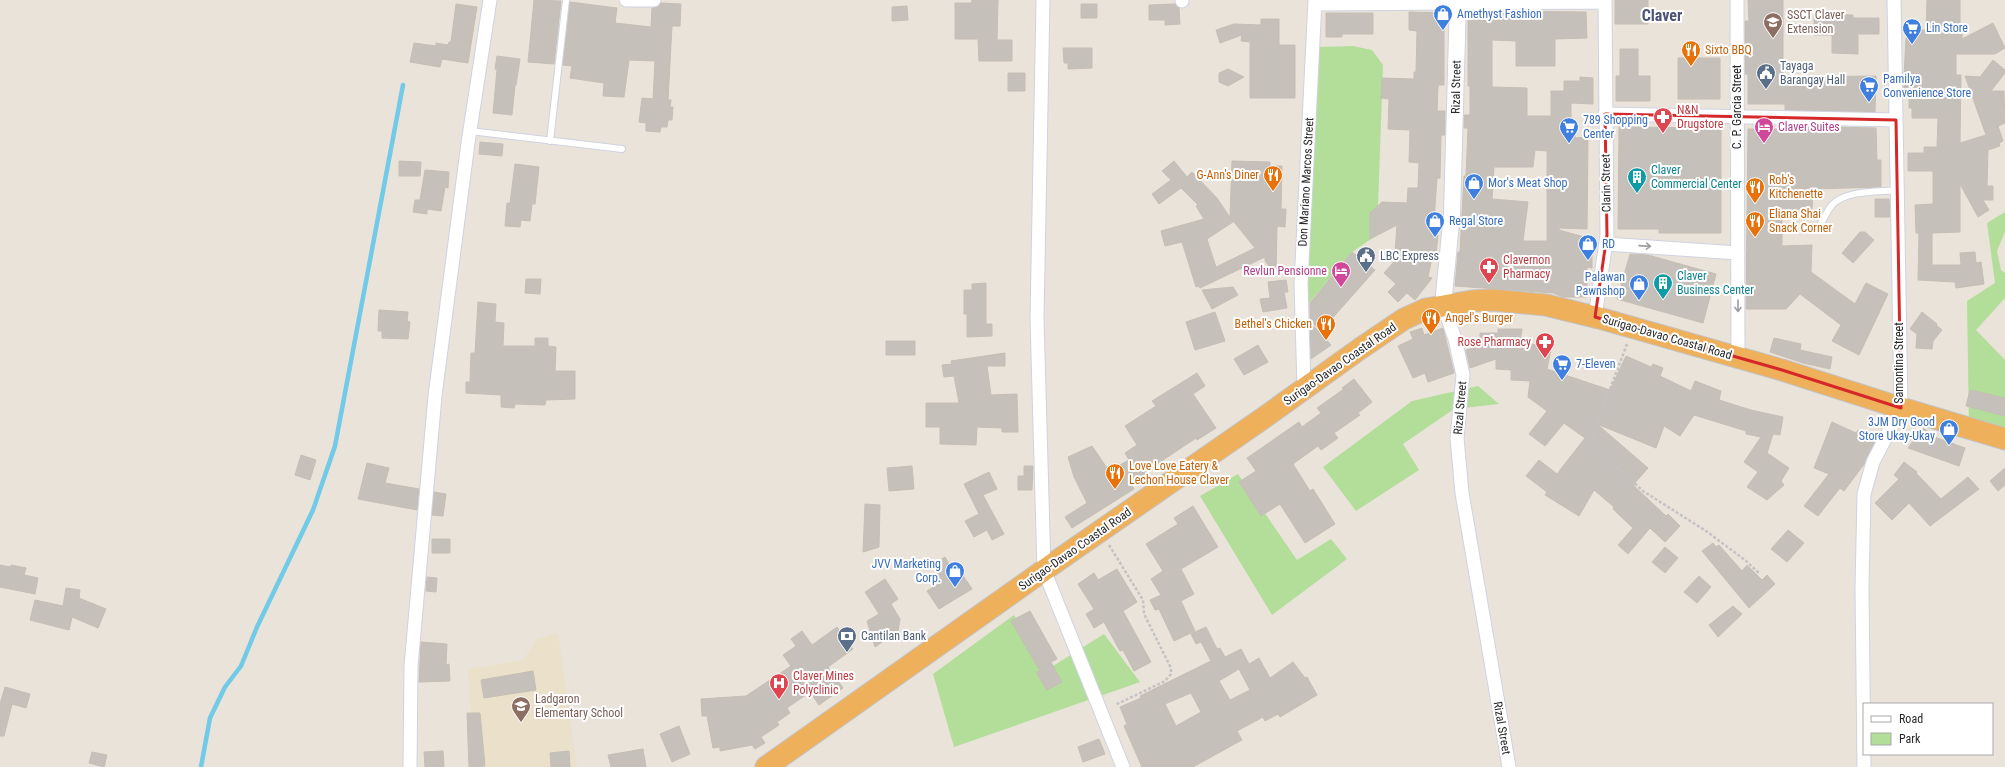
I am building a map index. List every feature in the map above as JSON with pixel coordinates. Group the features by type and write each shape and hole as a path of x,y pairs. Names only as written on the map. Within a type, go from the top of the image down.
{"highway":[{"name":"Surigao-Davao Coastal Road","path":"766,767 1044,570 1393,326 1426,309 1472,300 1514,301 1546,305 1595,317 1738,357 1900,408 2005,438"}],"street":[{"path":"410,767 410,666 422,551 427,471 440,357 470,131 490,0"},
{"path":"626,0 654,0"},
{"path":"1043,0 1037,318 1044,570 1123,767"},
{"name":"C. P. Garcia Street","path":"1737,0 1738,357"},
{"name":"Samontina Street","path":"1863,703 1862,588 1864,494 1873,462 1900,408 1894,0"},
{"path":"1315,2 1605,1"},
{"name":"Clarin Street","path":"1595,317 1606,244 1605,1"},
{"name":"Don Mariano Marcos Street","path":"1304,388 1301,284 1315,2"},
{"name":"Rizal Street","path":"1458,2 1452,213 1443,305 1455,339 1463,375 1457,438 1462,493 1509,767"},
{"path":"1605,114 1896,120"},
{"path":"1606,244 1738,253"},
{"name":"Samontina Street","path":"1864,755 1864,767"}],"lane":[{"path":"550,141 566,0"},
{"path":"470,131 622,149"},
{"path":"1819,227 1832,205 1844,197 1862,193 1897,190"}],"path":[{"path":"1634,328 1604,405 1592,443 1643,491 1706,531 1745,560 1760,574"},
{"path":"1100,531 1142,600 1144,614 1171,668 1170,678 1115,705"}],"highlighted area":[{"path":"1605,114 1896,120 1901,408 1782,370 1595,317 1607,235"}],"shaded area":[{"name":"Ladgaron Elementary School","path":"558,633 577,767 474,767 468,669 523,660 537,639"}],"green space":[{"path":"1353,46 1372,50 1383,65 1377,235 1352,252 1309,303 1307,297 1318,47"},
{"path":"2005,212 2005,232 1997,251 2001,270 2005,273 2005,298 1976,330 2005,360 2005,439 1969,428 1967,301 1995,283 1987,223"},
{"path":"1478,386 1499,404 1454,409 1403,444 1419,470 1356,511 1323,467 1412,401"},
{"path":"1238,474 1297,560 1331,539 1347,559 1272,615 1200,496"},
{"path":"1014,615 1045,671 1104,634 1140,682 954,747 933,674"}],"building":[{"path":"534,0 561,1 554,64 528,62"},
{"path":"972,0 998,0 997,40 1012,40 1012,61 979,61 978,39 955,39 955,3 971,3"},
{"path":"1615,0 1648,0 1648,24 1615,24"},
{"path":"1748,0 1783,0 1783,77 1876,76 1875,112 1785,110 1785,104 1748,104 1748,74 1745,74 1745,21 1749,21"},
{"path":"1927,0 1960,0 1960,31 1962,31 1962,39 1993,23 2005,48 1995,54 1956,54 1956,75 1961,75 1960,143 1986,135 1965,76 1980,77 1993,60 2005,70 2005,73 1991,91 2004,91 2005,123 1998,126 2003,141 1999,143 2000,146 1988,150 1987,186 1993,186 1993,200 1983,200 1989,210 1978,217 1960,184 1960,232 1932,233 1932,265 1961,265 1960,253 1975,252 1976,263 1981,262 1984,284 1956,288 1955,282 1918,280 1919,233 1916,233 1915,205 1933,204 1933,171 1908,171 1908,153 1924,153 1924,147 1937,147 1938,118 1912,118 1912,108 1909,108 1909,93 1904,93 1904,77 1906,38 1912,38 1912,30 1926,30"},
{"path":"570,2 617,8 615,23 651,27 652,8 658,7 661,3 681,4 680,26 672,26 668,100 671,100 670,107 673,107 672,120 668,120 667,127 661,127 660,132 646,131 646,123 639,122 642,98 653,99 655,61 629,60 624,97 603,96 604,83 570,78 572,66 563,65"},
{"path":"456,4 477,7 468,63 442,59 440,67 410,62 414,43 436,46 436,43 448,45 449,42 451,42"},
{"path":"1081,4 1097,4 1097,18 1081,18"},
{"path":"1175,4 1179,8 1180,24 1165,25 1165,20 1149,20 1149,5"},
{"path":"907,6 908,20 892,21 892,7"},
{"path":"1490,11 1586,12 1587,38 1555,39 1555,66 1516,66 1516,41 1492,40 1492,87 1527,88 1527,116 1551,116 1551,91 1564,91 1564,81 1580,81 1580,77 1593,78 1593,104 1571,103 1571,131 1575,131 1575,138 1588,137 1587,229 1559,228 1559,230 1588,238 1588,253 1592,253 1592,268 1587,267 1587,297 1563,297 1553,293 1455,286 1458,252 1460,252 1464,176 1466,176 1468,128 1464,128 1464,115 1470,115 1470,86 1468,86 1468,20 1478,20 1478,15 1490,15","holes":["1535,150 1547,151 1547,241 1523,241 1528,202 1492,199 1494,167 1533,167"]},
{"path":"1409,12 1444,13 1444,85 1438,85 1437,111 1445,111 1445,135 1441,135 1440,178 1437,178 1433,234 1438,235 1436,254 1433,253 1428,277 1432,278 1415,300 1407,293 1398,302 1388,292 1396,284 1384,273 1400,255 1395,252 1397,225 1370,239 1370,213 1382,202 1407,203 1408,188 1418,188 1419,163 1409,162 1410,130 1388,129 1389,99 1381,98 1382,78 1414,79 1414,72 1416,72 1417,31 1409,30"},
{"path":"1326,13 1373,13 1373,34 1342,34 1342,37 1326,37"},
{"path":"1814,14 1853,15 1853,18 1879,18 1879,34 1858,34 1858,54 1832,53 1832,35 1814,35"},
{"path":"1261,19 1279,19 1279,45 1295,45 1295,98 1250,98 1250,42 1241,41 1242,35 1220,43 1216,30 1234,24 1261,25"},
{"path":"1063,48 1092,48 1092,68 1068,69 1068,63 1064,63"},
{"path":"1620,49 1638,49 1638,76 1650,76 1650,101 1616,101 1616,76 1620,76"},
{"path":"497,56 520,59 515,85 512,115 493,113"},
{"path":"1678,58 1720,58 1720,99 1678,99"},
{"path":"1228,69 1244,77 1228,86 1219,82 1219,73"},
{"path":"1008,73 1025,73 1025,91 1008,91"},
{"path":"1785,126 1876,128 1877,160 1881,160 1881,187 1813,189 1812,210 1782,210 1782,246 1812,245 1811,272 1855,304 1866,283 1888,294 1859,355 1832,341 1841,325 1800,294 1786,309 1746,309 1748,129 1785,129"},
{"path":"1619,127 1721,128 1721,233 1659,233 1659,229 1618,229"},
{"path":"480,142 503,144 502,156 479,154"},
{"path":"399,161 421,162 420,176 399,176"},
{"path":"1174,161 1187,177 1192,172 1217,198 1233,222 1207,239 1216,267 1255,248 1230,217 1232,161 1270,162 1270,166 1282,166 1281,209 1286,209 1285,227 1277,226 1276,275 1265,261 1265,257 1200,288 1199,286 1196,287 1182,242 1165,246 1161,231 1204,219 1196,206 1198,205 1181,188 1159,204 1152,194 1171,180 1162,171"},
{"path":"515,164 539,167 535,204 532,204 530,221 521,220 520,227 505,226 507,203 510,203"},
{"path":"425,170 449,172 448,188 445,187 441,211 427,209 427,214 413,212 415,200 420,200"},
{"path":"1875,199 1889,199 1890,217 1875,217"},
{"path":"1860,232 1865,232 1874,240 1853,263 1842,253"},
{"path":"1352,252 1375,270 1321,331 1310,320 1310,303"},
{"path":"1630,254 1648,255 1716,274 1703,323 1617,299"},
{"path":"526,279 541,279 540,294 525,293"},
{"path":"1286,280 1288,292 1284,292 1287,308 1263,312 1260,299 1270,298 1268,282"},
{"path":"986,283 986,324 992,324 992,336 967,337 967,314 964,314 964,290 972,290 972,284"},
{"path":"1233,287 1238,295 1212,309 1202,290"},
{"path":"478,302 496,304 495,322 504,323 503,346 535,346 535,338 548,338 548,346 556,347 555,371 575,371 575,399 546,400 545,405 515,404 514,408 501,407 501,395 466,393 466,382 470,382 471,353 475,353"},
{"path":"379,310 408,312 407,321 410,322 408,339 382,338 382,331 378,331"},
{"path":"1215,312 1225,341 1195,350 1186,322"},
{"path":"1922,312 1942,330 1933,341 1932,349 1916,348 1917,334 1910,329"},
{"path":"1310,322 1331,345 1311,359"},
{"path":"1422,328 1424,335 1443,328 1454,373 1428,382 1425,373 1413,378 1398,346 1413,339 1410,332"},
{"path":"1498,329 1522,329 1520,341 1551,349 1547,369 1610,390 1626,356 1651,367 1653,364 1663,368 1660,376 1691,391 1695,381 1721,391 1719,400 1751,410 1783,417 1780,435 1773,434 1767,453 1789,468 1781,481 1784,485 1767,500 1747,487 1758,472 1744,462 1761,437 1746,434 1746,431 1694,415 1680,436 1664,426 1656,448 1597,424 1648,468 1633,485 1666,516 1668,514 1680,526 1665,542 1650,528 1628,554 1618,545 1633,528 1613,509 1614,507 1594,490 1579,516 1545,495 1547,492 1526,476 1539,460 1557,474 1585,438 1564,423 1545,446 1529,434 1547,411 1528,397 1530,381 1511,380 1511,370 1496,369 1496,359 1470,368 1466,350 1480,346 1480,333 1498,333"},
{"path":"1774,338 1801,344 1800,350 1832,357 1830,369 1803,363 1770,352"},
{"path":"886,341 915,341 915,355 886,355"},
{"path":"1258,345 1268,362 1244,375 1234,359"},
{"path":"1005,353 1005,366 987,366 991,395 1017,394 1018,432 1002,432 1002,428 977,427 976,445 940,444 940,427 926,427 926,403 959,403 954,376 944,377 942,365 952,364 951,361"},
{"path":"1197,373 1205,386 1193,394 1216,428 1197,440 1196,438 1151,468 1152,470 1131,484 1134,489 1072,528 1065,517 1087,503 1074,477 1068,457 1092,446 1109,471 1129,460 1125,453 1137,445 1125,426 1156,406 1152,401"},
{"path":"1354,379 1372,402 1358,413 1360,415 1334,433 1338,438 1321,450 1318,446 1293,464 1310,491 1313,489 1335,524 1305,543 1280,504 1261,516 1239,482 1256,471 1247,458 1299,422 1302,427 1321,413 1317,408 1344,389 1342,388"},
{"path":"1970,390 2005,398 2005,416 1966,406"},
{"path":"1832,422 1856,433 1858,430 1875,441 1865,463 1844,491 1840,488 1818,516 1804,506 1829,474 1814,468"},
{"path":"1923,428 1937,438 1965,448 1959,466 1908,448"},
{"path":"301,455 316,460 310,480 295,475"},
{"path":"1904,462 1917,472 1916,473 1941,499 1968,477 1979,489 1930,526 1909,503 1892,520 1875,503 1899,479 1894,475"},
{"path":"367,463 389,468 385,483 419,489 417,510 358,499"},
{"path":"912,466 914,489 889,491 887,468"},
{"path":"1024,466 1033,466 1032,490 1018,490 1018,476 1024,476"},
{"path":"2005,468 2005,485 1998,491 1990,481"},
{"path":"989,472 997,489 983,495 1004,534 992,540 987,530 974,537 965,521 979,514 964,484"},
{"path":"434,492 446,494 443,516 432,515"},
{"path":"865,504 880,505 879,547 863,552"},
{"path":"1193,506 1218,547 1181,569 1194,594 1181,601 1195,631 1174,641 1159,609 1155,610 1150,600 1161,595 1151,579 1163,571 1146,544 1178,524 1174,518"},
{"path":"1788,530 1804,543 1787,562 1771,549"},
{"path":"432,539 450,539 450,553 432,553"},
{"path":"1713,543 1716,547 1719,545 1742,571 1747,565 1762,580 1767,575 1775,584 1749,608 1702,551"},
{"path":"1665,547 1678,558 1665,573 1652,562"},
{"path":"945,557 955,574 960,571 972,589 939,609 927,591 942,582 932,565"},
{"path":"0,565 11,567 11,565 26,568 24,575 38,578 35,594 0,587"},
{"path":"1117,569 1137,602 1123,611 1151,662 1134,671 1123,650 1120,651 1104,622 1094,628 1086,614 1094,609 1078,584 1094,573 1098,580"},
{"path":"1699,576 1711,587 1697,603 1684,592"},
{"path":"427,577 437,578 436,592 426,591"},
{"path":"885,579 898,599 891,604 900,619 898,631 875,647 867,621 879,614 865,592"},
{"path":"66,588 80,590 79,598 106,609 98,628 72,617 69,630 30,620 35,600 63,606"},
{"path":"1733,606 1742,614 1718,637 1709,625"},
{"path":"1030,611 1057,659 1051,662 1062,682 1047,690 1036,672 1040,671 1011,621"},
{"path":"837,627 853,649 828,667 843,688 819,705 810,692 787,708 790,713 777,722 779,725 761,737 765,743 755,749 752,745 720,751 720,747 713,748 707,716 702,716 701,699 746,696 791,666 783,655 796,646 791,639 802,631 812,645"},
{"path":"1206,627 1217,649 1220,648 1225,657 1241,649 1249,664 1259,658 1270,678 1293,662 1305,678 1307,677 1317,695 1280,717 1278,714 1265,721 1263,717 1237,731 1242,740 1193,767 1142,767 1124,726 1127,724 1120,707 1141,698 1140,696 1211,661 1201,642 1196,644 1191,634","holes":["1239,669 1250,690 1230,700 1219,681","1191,693 1201,712 1176,726 1165,704"]},
{"path":"421,642 447,644 446,665 449,664 450,681 419,682"},
{"path":"533,671 536,690 484,698 481,680"},
{"path":"5,687 30,694 26,708 12,704 4,736 0,736 0,704"},
{"path":"467,713 480,713 485,766 469,767"},
{"path":"679,726 690,754 672,762 660,734"},
{"path":"1099,739 1105,754 1083,762 1078,747"},
{"path":"643,749 646,767 611,767 608,755"},
{"path":"443,751 444,767 425,767 424,752"},
{"path":"569,751 570,767 551,767 550,753"},
{"path":"92,752 107,755 104,767 89,763"}],"waterway":[{"path":"201,767 210,718 225,687 241,666 257,627 313,510 335,446 403,85"}],"place":[{"name":"Amethyst Fashion","path":"1443,31"},
{"name":"SSCT Claver Extension","path":"1773,39"},
{"name":"Lin Store","path":"1912,45"},
{"name":"Sixto BBQ","path":"1691,67"},
{"name":"Tayaga Barangay Hall","path":"1766,90"},
{"name":"Pamilya Convenience Store","path":"1869,103"},
{"name":"N&N Drugstore","path":"1663,134"},
{"name":"789 Shopping Center","path":"1569,144"},
{"name":"Claver Suites","path":"1764,144"},
{"name":"G-Ann's Diner","path":"1273,192"},
{"name":"Claver Commercial Center","path":"1637,194"},
{"name":"Mor's Meat Shop","path":"1474,200"},
{"name":"Rob's Kitchenette","path":"1755,204"},
{"name":"Regal Store","path":"1435,238"},
{"name":"Eliana Shai Snack Corner","path":"1755,238"},
{"name":"RD","path":"1588,261"},
{"name":"LBC Express","path":"1366,273"},
{"name":"Clavernon Pharmacy","path":"1489,284"},
{"name":"Revlun Pensionne","path":"1341,288"},
{"name":"Claver Business Center","path":"1663,300"},
{"name":"Palawan Pawnshop","path":"1639,301"},
{"name":"Angel's Burger","path":"1431,335"},
{"name":"Bethel's Chicken","path":"1326,341"},
{"name":"Rose Pharmacy","path":"1545,359"},
{"name":"7-Eleven","path":"1562,381"},
{"name":"3JM Dry Good Store Ukay-Ukay","path":"1949,446"},
{"name":"Love Love Eatery & Lechon House Claver","path":"1115,490"},
{"name":"JVV Marketing Corp.","path":"955,588"},
{"name":"Cantilan Bank","path":"847,653"},
{"name":"Claver Mines Polyclinic","path":"779,700"},
{"name":"Ladgaron Elementary School","path":"521,723"}],"district":[{"name":"Claver","path":"1662,15"}]}
